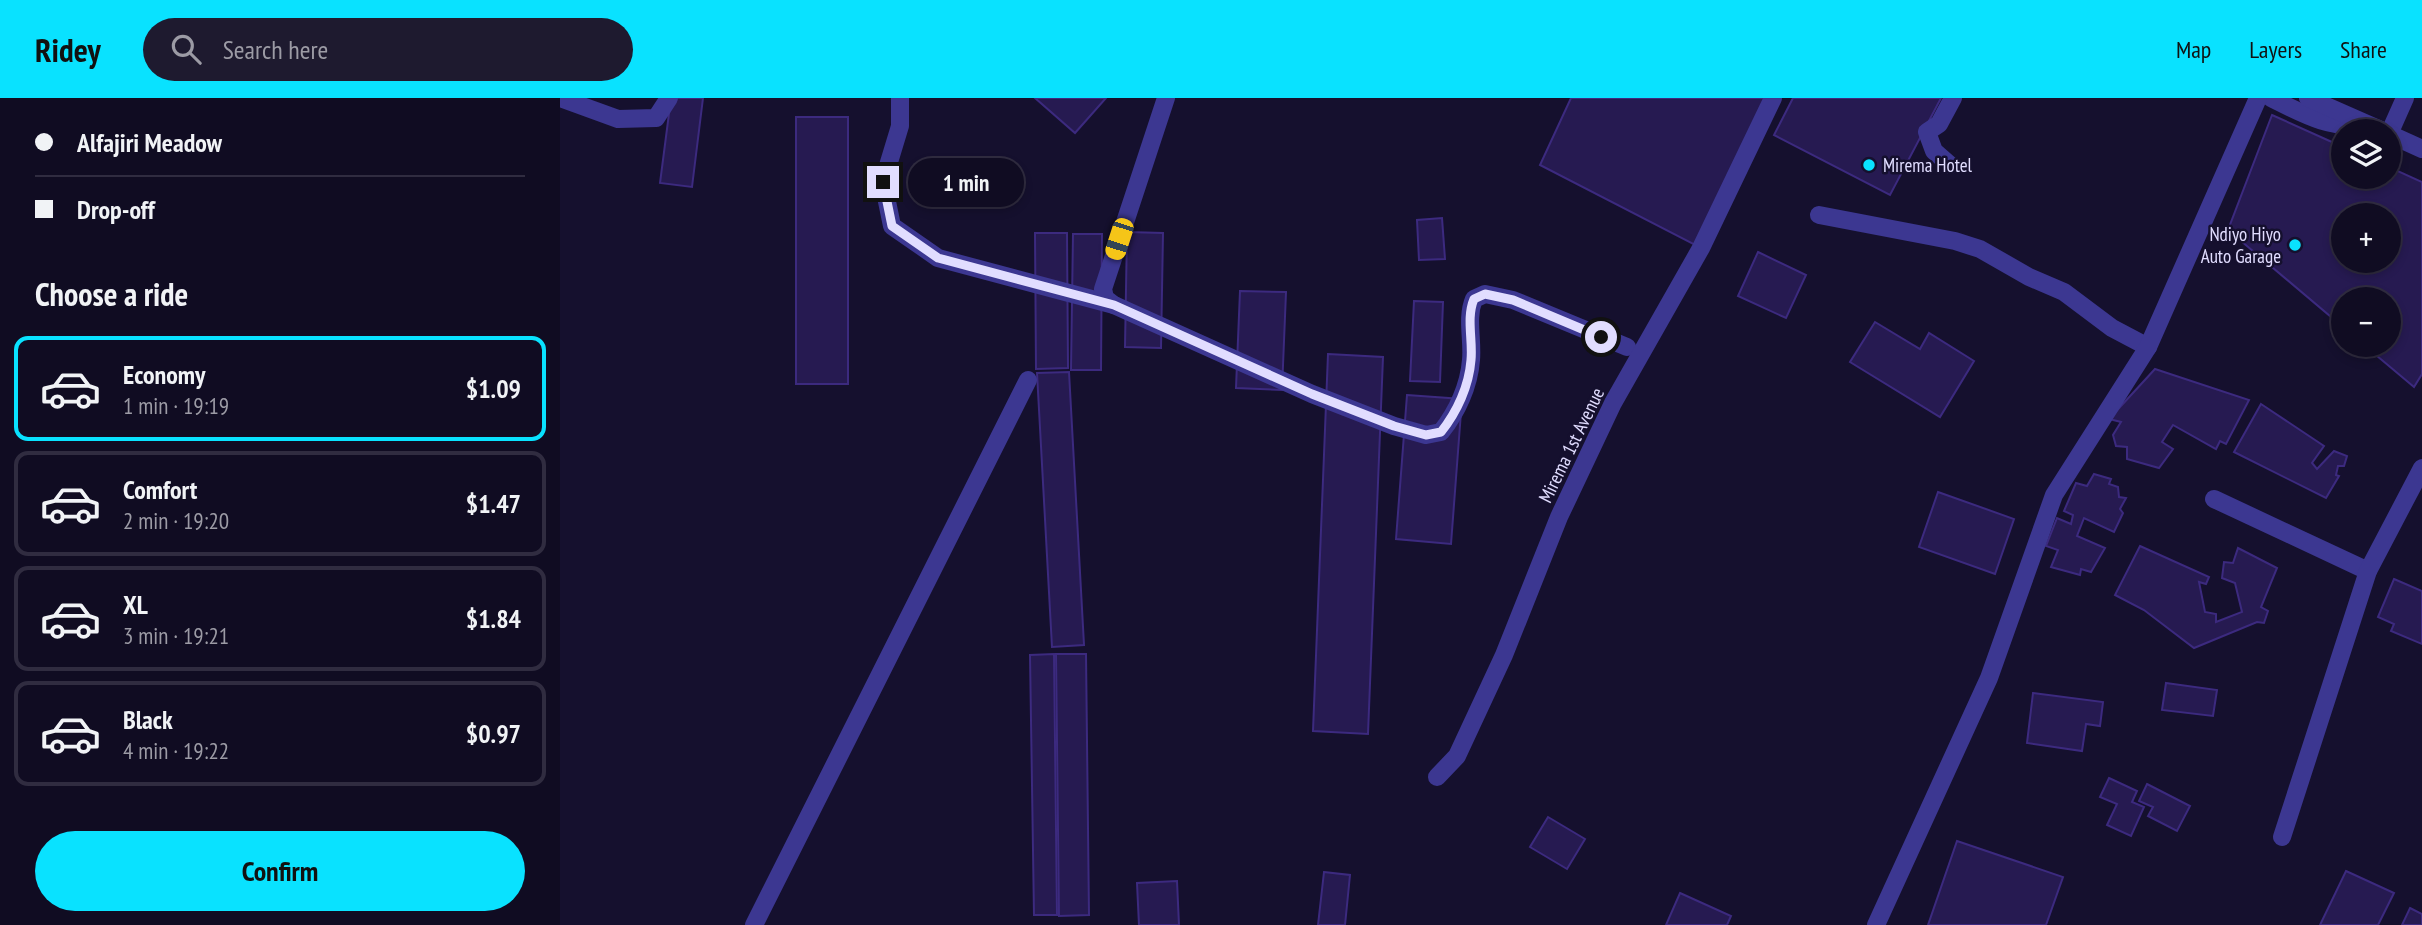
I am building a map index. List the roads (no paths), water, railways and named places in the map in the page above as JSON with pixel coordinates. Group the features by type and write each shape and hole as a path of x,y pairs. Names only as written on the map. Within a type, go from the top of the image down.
{"street":[{"path":"560,99 618,119 656,118 670,98"},
{"path":"900,98 900,126 883,182 892,226 938,258 1114,305 1312,394 1394,426 1426,435 1441,432 1454,415 1468,377 1471,360 1471,307 1474,299 1485,294 1513,300 1627,347"},
{"path":"1114,305 1105,298 1103,289 1166,98"},
{"name":"Mirema 1st Avenue","path":"1437,777 1457,756 1504,655 1559,517 1613,403 1701,248 1773,98"},
{"path":"1950,165 1934,151 1927,132 1939,124 1953,98"},
{"path":"1876,925 1989,678 2054,495 2148,347 2258,98"},
{"path":"2272,98 2317,121 2331,122"},
{"path":"2308,98 2355,119"},
{"path":"2396,119 2405,98"},
{"path":"2401,139 2422,149"},
{"path":"1819,215 1980,248 2029,277 2064,292 2112,328 2148,347"},
{"path":"754,925 1027,380"},
{"path":"2282,836 2368,571 2422,468"},
{"path":"2214,499 2368,571"}],"place":[{"name":"Mirema Hotel","path":"1869,165"},
{"name":"Ndiyo Hiyo Auto Garage","path":"2295,245"}]}
